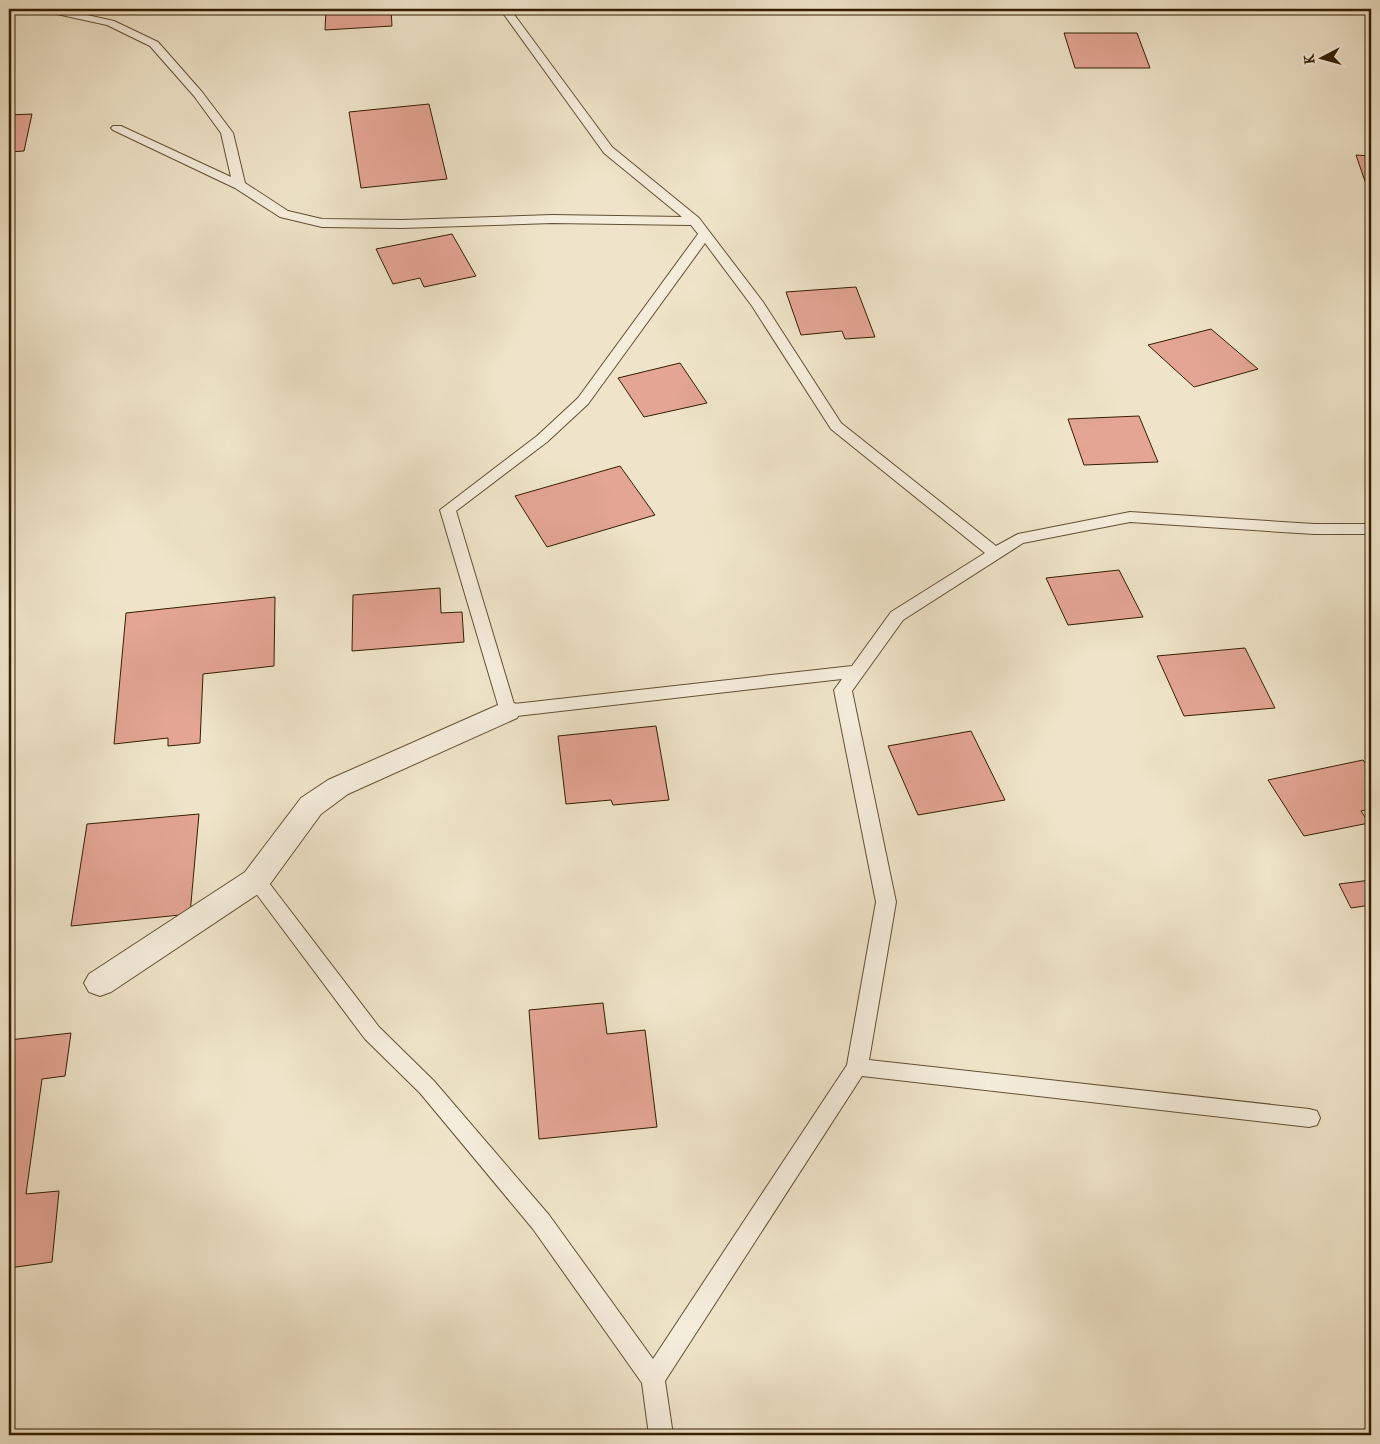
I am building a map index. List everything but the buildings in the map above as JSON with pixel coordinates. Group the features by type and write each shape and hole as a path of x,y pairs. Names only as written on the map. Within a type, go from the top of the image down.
{"street":[{"path":"100,983 256,880 311,806 338,788 507,711"}],"lane":[{"path":"47,9 110,23 154,44 198,94 227,133 239,185"},
{"path":"505,9 608,150 695,221 758,305 836,426 996,554"},
{"path":"117,128 239,185 284,214 322,223 402,224 552,219 695,221"},
{"path":"705,234 583,401 542,438 448,510 507,711 858,670"},
{"path":"654,1379 857,1067 886,902 843,690 897,616 1018,540 1130,517 1314,529 1371,529"},
{"path":"256,880 372,1033 427,1087 541,1222 654,1379 661,1435"},
{"path":"857,1067 1309,1118"}]}
